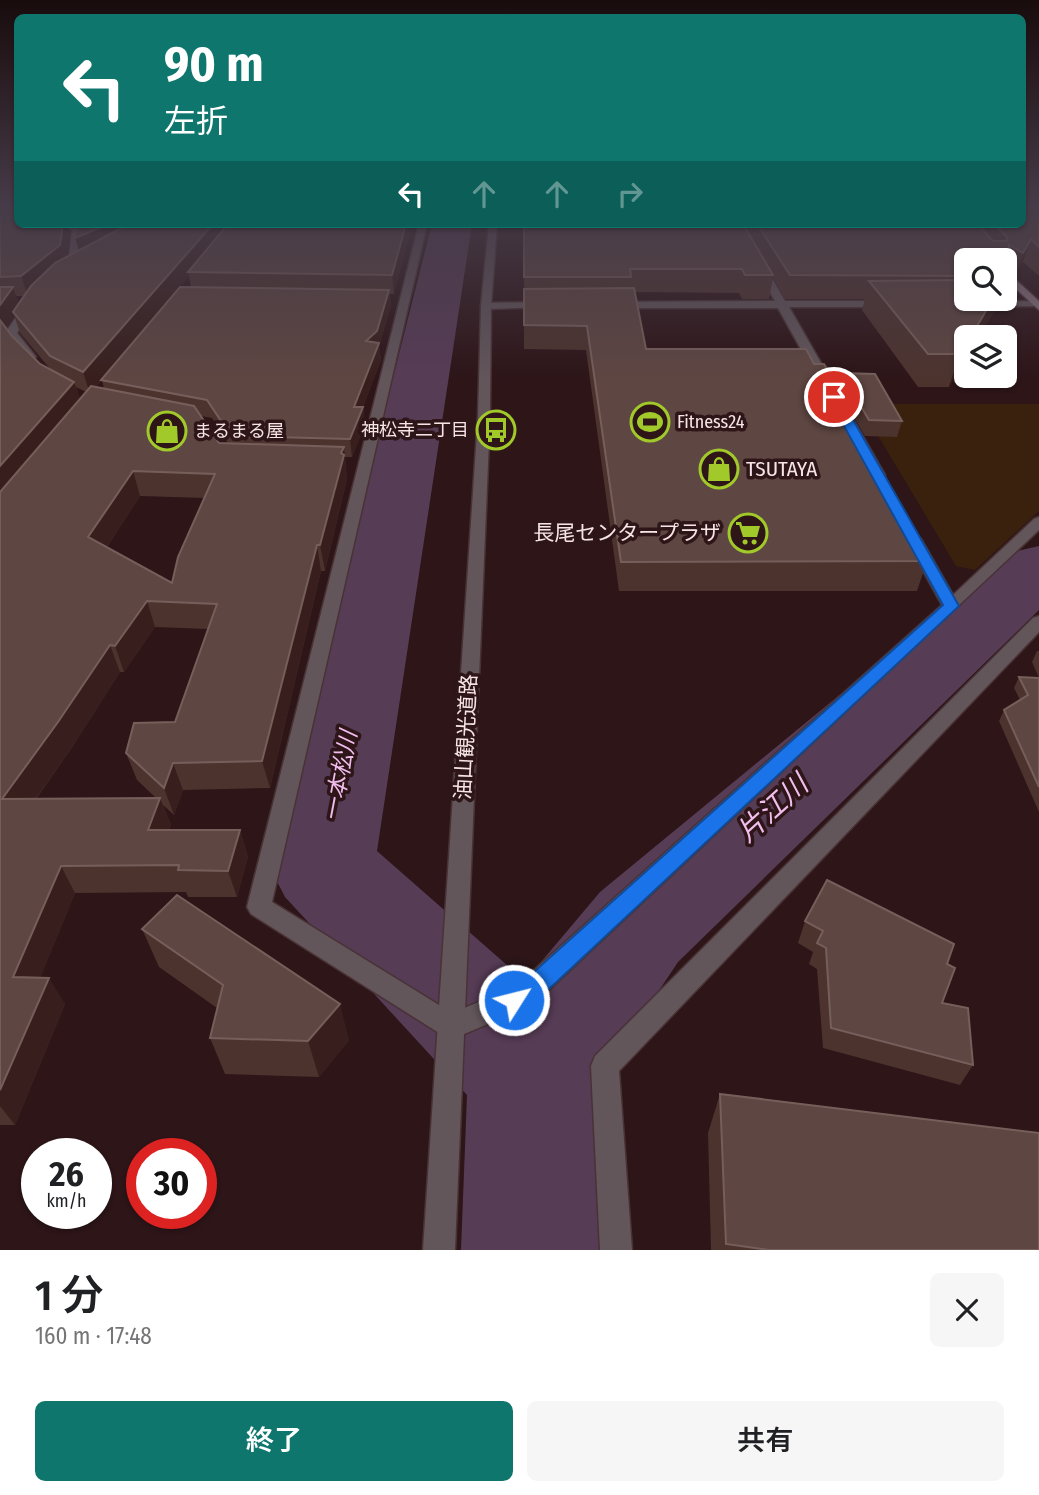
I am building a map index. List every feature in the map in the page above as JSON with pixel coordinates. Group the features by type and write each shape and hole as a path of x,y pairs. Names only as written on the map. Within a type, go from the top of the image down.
{"main road":[{"path":"1017,285 1037,306"}],"street":[{"path":"55,280 79,263"},
{"path":"411,263 359,464 259,907 454,1021 524,996 951,606 1039,522"},
{"name":"油山観光道路","path":"439,1250 454,1021 457,900 485,416 486,306 490,263"},
{"path":"758,263 883,485"},
{"path":"30,299 6,336 43,370"},
{"path":"606,305 902,304"},
{"path":"486,306 565,305"},
{"path":"1017,306 1037,306"},
{"path":"904,521 951,606"},
{"path":"616,1250 605,1066 1039,622"}],"shaded area":[{"path":"869,404 1039,404 1039,511 975,570 956,566 862,409"}],"building":[{"path":"0,263 37,263 21,276 0,277"},
{"path":"55,263 178,263 83,372 50,356 13,312 31,286"},
{"path":"195,263 395,263 392,275 188,272"},
{"path":"524,263 766,263 773,275 745,275 742,269 630,269 631,277 524,277"},
{"path":"782,263 954,263 954,276 790,275"},
{"path":"954,280 954,311 986,311 978,325 954,325 954,354 928,354 869,281"},
{"path":"0,287 13,287 0,305"},
{"path":"180,287 389,290 377,331 366,341 379,343 354,407 363,407 350,439 231,436 207,400 101,380"},
{"name":"長尾センタープラザ","path":"634,288 646,349 806,349 814,364 824,364 852,410 841,409 927,561 621,562 587,326 524,325 524,289"},
{"path":"0,320 40,364 74,382 0,466"},
{"path":"841,373 875,374 902,421 869,420"},
{"path":"91,386 194,406 219,443 344,447 262,761 173,763 164,788 126,753 134,723 175,722 217,604 147,601 115,646 110,645 2,799 160,798 148,830 240,830 228,871 178,870 179,865 61,866 13,977 49,978 0,1090 0,492","holes":["133,471 215,474 178,557 172,583 88,537"]},
{"path":"1019,677 1039,678 1039,787 1004,710 1028,695"},
{"path":"827,880 954,944 947,964 955,968 942,1003 968,1008 973,1065 831,1028 826,948 817,943 823,931 805,921"},
{"path":"177,895 340,1004 308,1041 210,1038 223,985 142,929"},
{"path":"720,1094 1039,1133 1039,1250 769,1250 726,1244"}],"waterway":[{"name":"一本松川","path":"444,263 322,866 531,1071"},
{"name":"片江川","path":"531,1071 639,927 1039,568"},
{"name":"一本松川","path":"531,1071 533,1250"}],"place":[{"name":"Fitness24","path":"650,422"},
{"name":"神松寺二丁目","path":"496,430"},
{"name":"まるまる屋","path":"167,431"},
{"name":"TSUTAYA","path":"719,469"},
{"name":"長尾センタープラザ","path":"748,533"}],"route":[{"path":"514,1000 524,996 951,606 834,397"}]}
